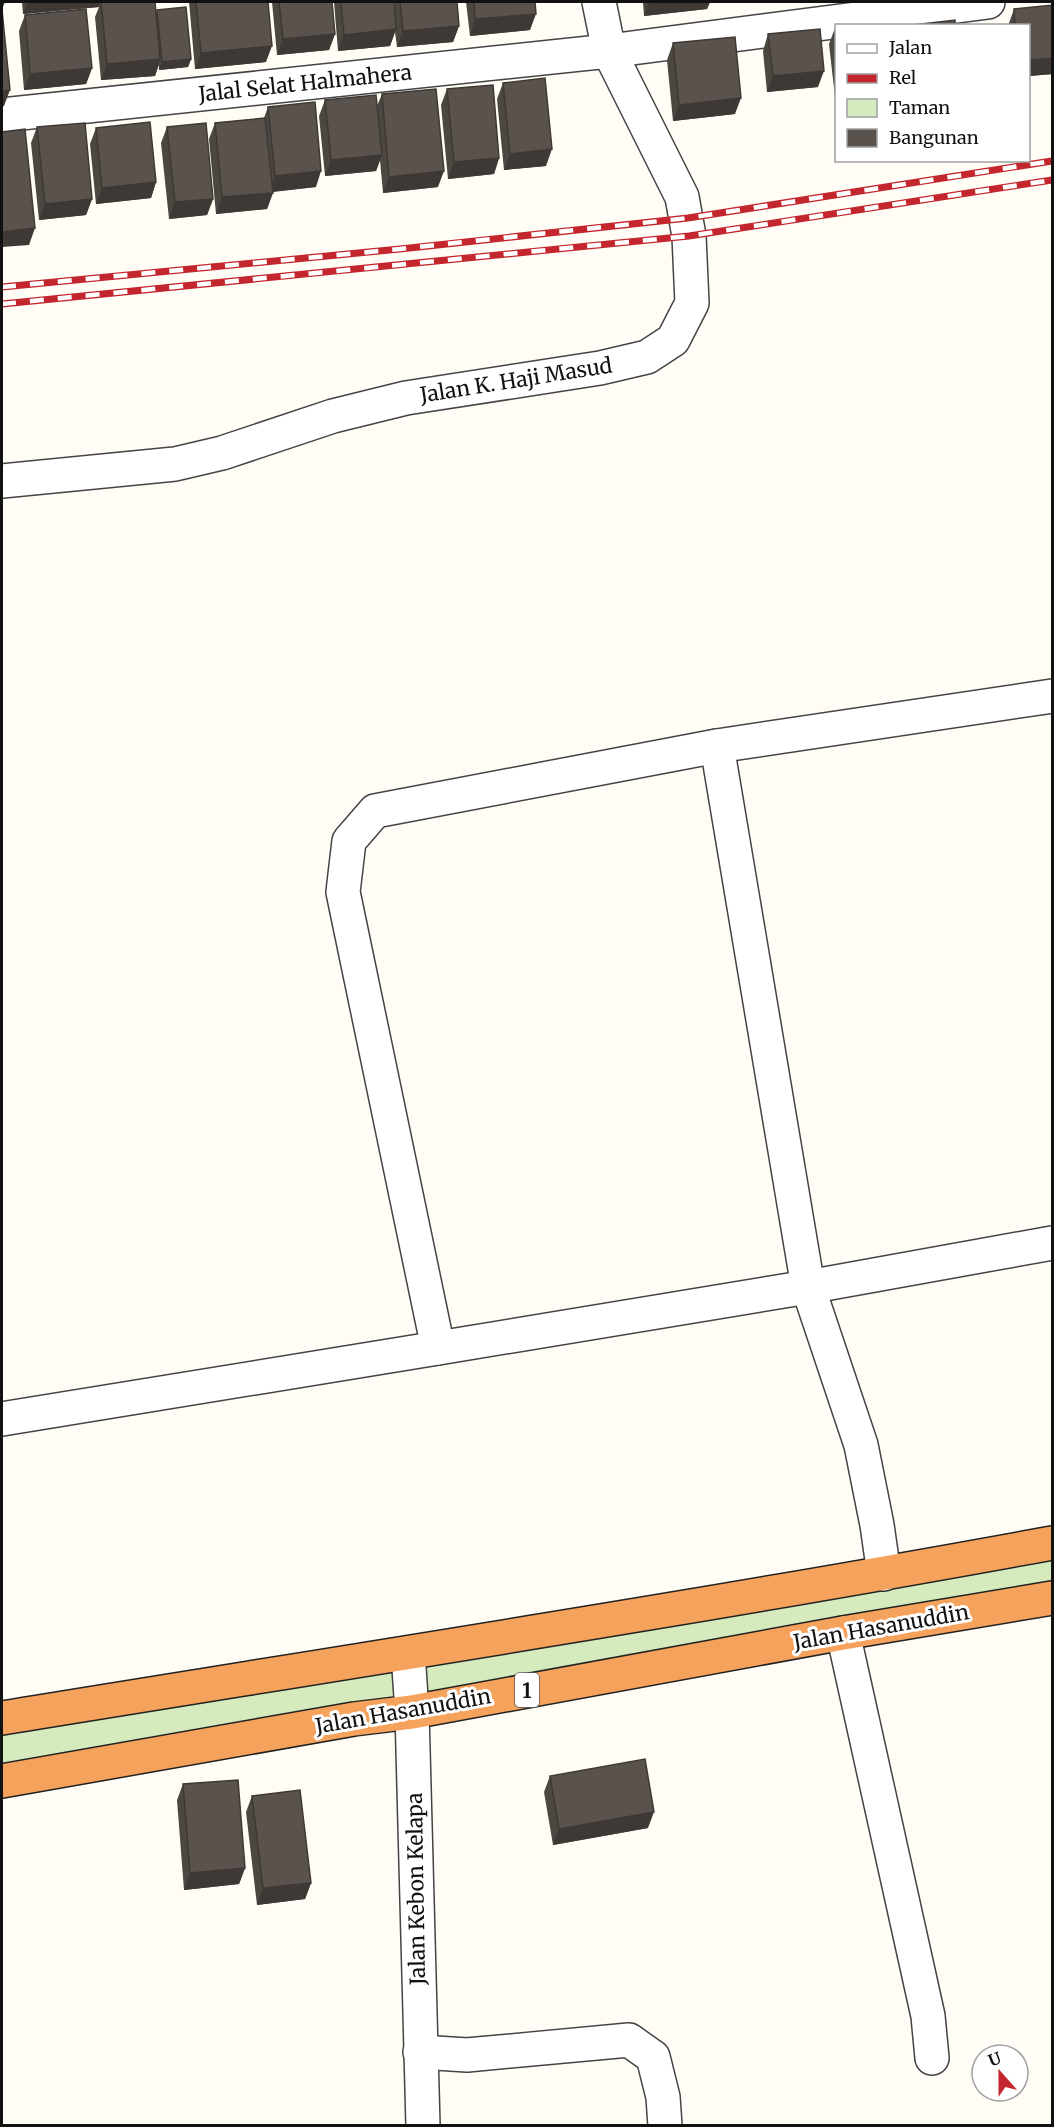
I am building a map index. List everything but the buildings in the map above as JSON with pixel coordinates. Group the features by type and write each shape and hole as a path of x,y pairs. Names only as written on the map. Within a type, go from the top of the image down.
{"highway":[{"path":"2,1718 884,1574 1053,1543"},
{"name":"Jalan Hasanuddin","path":"2,1781 354,1719 412,1712 843,1633 1053,1598"}],"street":[{"name":"Jalan K. Haji Masud","path":"2,481 175,464 222,453 333,416 406,398 600,368 647,357 673,340 692,303 687,218 682,197 609,51 599,2"},
{"name":"Jalal Selat Halmahera","path":"2,115 609,51 988,2"},
{"path":"438,1348 343,892 349,841 375,811 717,746 1053,696"},
{"path":"717,746 808,1287 861,1445 884,1574"},
{"path":"2,1419 808,1287 1053,1243"},
{"path":"843,1633 928,2016 932,2058"},
{"name":"Jalan Kebon Kelapa","path":"408,1653 412,1712 423,2126"},
{"path":"420,2052 467,2055 629,2040 652,2057 663,2097 665,2126"}],"green space":[{"path":"1052,1543 1052,1598 439,1701 422,1690 426,1662"},
{"path":"388,1667 396,1678 397,1696 386,1711 2,1780 2,1722"}],"railway":[{"path":"2,287 400,249 688,218 1052,161"},
{"path":"2,304 689,236 1052,180"}]}
